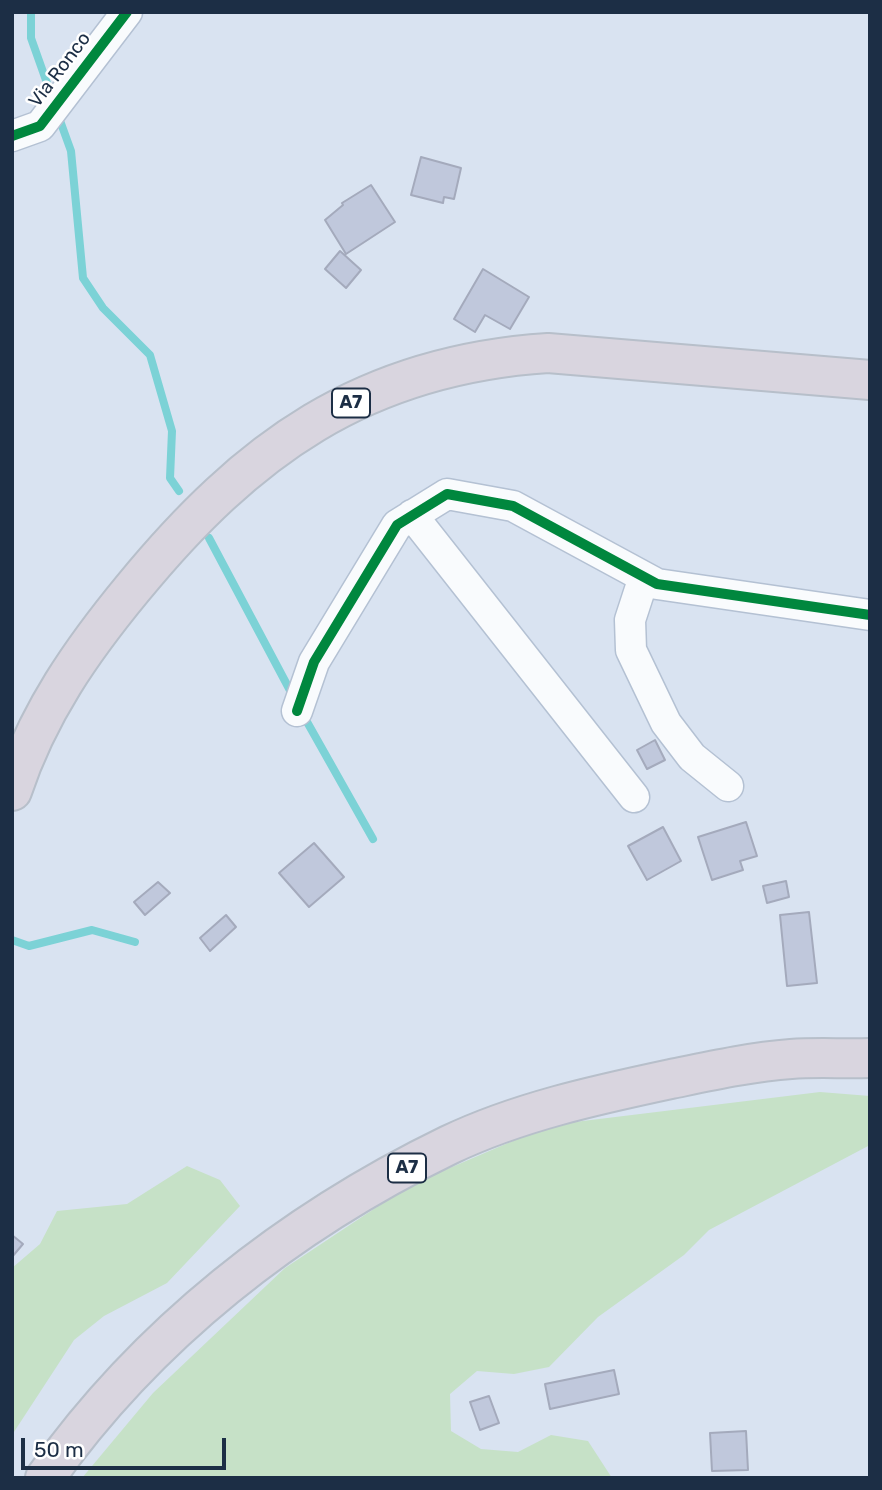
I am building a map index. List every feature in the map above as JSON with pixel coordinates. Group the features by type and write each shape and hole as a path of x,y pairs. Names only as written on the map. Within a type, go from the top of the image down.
{"highway":[{"name":"A7","path":"12,791 37,726 66,674 169,544 252,464 335,410 419,377 498,358 535,354 870,380"},
{"name":"A7","path":"46,1478 111,1395 166,1337 257,1260 374,1186 450,1144 530,1114 607,1092 708,1071 790,1059 870,1058"}],"street":[{"name":"Via Ronco","path":"12,136 40,127 127,12"},
{"path":"297,711 314,662 397,525 447,494 513,506 657,584 870,615"},
{"path":"412,515 634,797"},
{"path":"644,577 630,620 631,650 666,723 692,757 728,786"}],"green space":[{"path":"820,1092 870,1096 870,1145 709,1230 684,1255 598,1317 549,1367 514,1374 477,1371 450,1394 451,1431 481,1449 518,1452 551,1435 588,1441 612,1478 82,1478 153,1393 285,1268 410,1185 550,1125"},
{"path":"187,1166 220,1180 240,1206 167,1283 104,1316 74,1340 12,1435 12,1268 40,1244 57,1211 127,1204"}],"building":[{"path":"421,157 461,168 454,199 444,197 443,203 411,195"},
{"path":"371,185 395,222 346,254 325,220 343,205 342,203"},
{"path":"340,251 361,270 346,288 325,269"},
{"path":"483,269 529,297 510,329 485,315 475,332 454,319"},
{"path":"655,740 665,760 647,769 637,750"},
{"path":"746,822 757,856 740,861 743,870 712,880 698,837"},
{"path":"663,827 681,861 647,880 628,846"},
{"path":"314,843 344,877 309,907 279,873"},
{"path":"786,881 789,897 767,903 763,886"},
{"path":"158,882 170,893 145,915 134,902"},
{"path":"809,912 817,983 787,986 780,915"},
{"path":"226,915 236,927 210,951 200,938"},
{"path":"12,1235 23,1244 12,1257"},
{"path":"614,1370 619,1394 550,1409 545,1384"},
{"path":"489,1396 499,1423 480,1430 470,1402"},
{"path":"746,1431 748,1470 712,1471 710,1433"}],"waterway":[{"path":"31,12 31,38 53,100"},
{"path":"58,115 71,151 83,278 103,308 150,355 172,431 170,478 179,491"},
{"path":"209,538 293,696"},
{"path":"302,713 373,839"},
{"path":"12,940 29,946 92,930 135,942"}],"cycle path":[{"path":"12,136 40,126 127,12"},
{"path":"297,711 314,662 397,525 447,494 513,506 657,584 870,615"}]}
